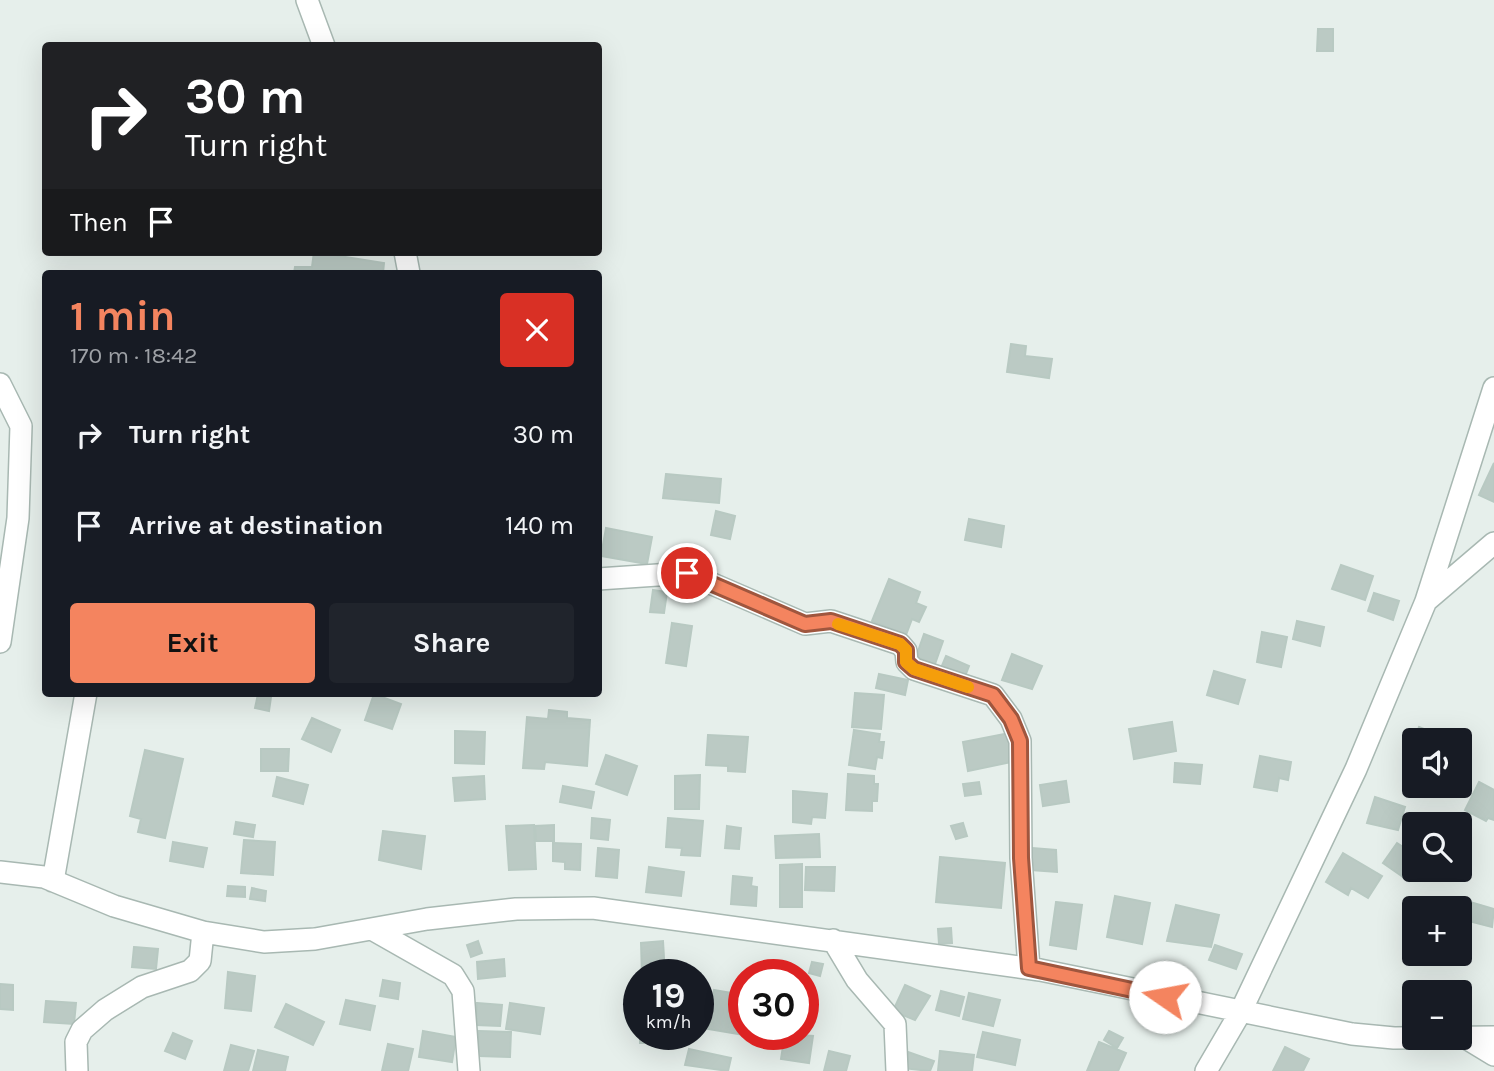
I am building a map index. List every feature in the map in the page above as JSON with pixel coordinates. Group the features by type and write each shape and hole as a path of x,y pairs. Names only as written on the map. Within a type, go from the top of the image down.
{"street":[{"path":"307,0 323,42"},
{"path":"0,384 21,426 18,518 0,642"},
{"path":"1206,1071 1240,1013 1356,769 1426,601 1494,388"},
{"path":"1426,601 1494,544"},
{"path":"602,579 687,573 805,624 831,621 900,644 906,650 906,662 914,669 993,695 1011,719 1020,741 1021,858 1029,968"},
{"path":"53,881 85,697"},
{"path":"0,872 53,881 114,906 203,932 264,942 315,939 516,909 593,908 1029,968 1240,1013 1352,1034 1402,1038"},
{"path":"372,929 453,975 463,991 469,1071"},
{"path":"77,1071 76,1042 82,1030 105,1010 142,987 190,971 200,961 204,947 203,932"},
{"path":"833,940 857,980 895,1024 897,1071"},
{"path":"1472,1038 1494,1037"},
{"path":"1472,1042 1494,1055"}],"building":[{"path":"1318,29 1333,29 1333,51 1317,51"},
{"path":"313,256 339,256 384,263 383,270 294,270 295,267 312,267"},
{"path":"1011,344 1026,346 1025,356 1052,359 1049,378 1007,372"},
{"path":"1494,463 1494,502 1479,495"},
{"path":"666,474 721,479 719,503 663,498"},
{"path":"716,511 735,516 730,539 711,535"},
{"path":"969,519 1004,526 1001,547 965,540"},
{"path":"606,528 652,537 647,564 602,556"},
{"path":"1341,565 1373,576 1365,600 1332,589"},
{"path":"889,579 920,592 916,603 926,607 919,622 912,619 906,635 872,621"},
{"path":"653,590 667,592 664,613 650,612"},
{"path":"1374,593 1399,601 1393,620 1368,611"},
{"path":"1297,621 1324,627 1320,646 1293,639"},
{"path":"672,623 692,626 686,666 666,663"},
{"path":"1262,632 1287,637 1281,667 1257,662"},
{"path":"924,634 943,641 935,664 916,657"},
{"path":"1012,654 1042,666 1032,689 1002,680"},
{"path":"946,656 969,666 964,679 941,668"},
{"path":"1214,671 1245,680 1238,704 1207,695"},
{"path":"879,674 908,680 905,695 876,688"},
{"path":"855,693 884,695 881,729 852,727"},
{"path":"257,697 271,697 269,711 255,708"},
{"path":"373,697 382,697 401,704 392,729 365,720"},
{"path":"549,710 567,712 567,718 590,720 587,766 545,762 544,769 523,768 527,717 548,719"},
{"path":"312,718 340,730 331,752 302,739"},
{"path":"1172,722 1176,751 1134,759 1129,729"},
{"path":"854,730 880,734 879,742 884,742 882,758 877,757 875,769 849,765"},
{"path":"455,731 485,732 484,764 455,763"},
{"path":"1010,733 1016,761 968,771 963,742"},
{"path":"708,735 748,737 745,772 728,771 728,766 706,765"},
{"path":"261,749 289,749 288,771 261,771"},
{"path":"145,750 183,759 165,838 138,832 141,819 130,816"},
{"path":"606,755 637,766 627,795 596,784"},
{"path":"1260,756 1291,762 1288,780 1279,778 1277,791 1254,787"},
{"path":"1175,763 1202,765 1200,784 1174,782"},
{"path":"848,774 874,776 874,784 878,784 877,801 872,801 872,811 846,810"},
{"path":"700,775 699,809 675,809 675,776"},
{"path":"484,776 485,799 455,801 453,778"},
{"path":"277,777 308,785 303,804 273,796"},
{"path":"1066,781 1069,802 1043,806 1040,785"},
{"path":"979,782 981,794 965,796 963,784"},
{"path":"1479,782 1494,790 1494,820 1488,818 1486,821 1465,810"},
{"path":"563,786 594,792 591,808 560,802"},
{"path":"793,791 827,794 825,818 812,817 811,824 793,822"},
{"path":"1375,797 1405,807 1398,830 1367,823"},
{"path":"592,818 610,820 608,840 591,838"},
{"path":"668,818 703,821 700,856 681,855 682,848 666,847"},
{"path":"236,822 255,825 253,837 234,834"},
{"path":"963,823 967,836 956,839 951,826"},
{"path":"534,825 536,869 509,870 506,826"},
{"path":"554,825 554,841 536,841 535,826"},
{"path":"727,826 741,828 739,849 725,848"},
{"path":"383,831 425,836 421,869 379,860"},
{"path":"819,834 820,857 776,858 775,836"},
{"path":"244,840 275,842 273,875 241,873"},
{"path":"173,842 207,848 203,867 170,861"},
{"path":"553,843 581,844 580,870 565,869 565,862 553,861"},
{"path":"1397,843 1402,846 1402,876 1383,863"},
{"path":"598,848 619,850 617,878 596,876"},
{"path":"1032,848 1056,850 1057,872 1031,870"},
{"path":"1343,853 1382,876 1368,898 1351,888 1348,895 1326,882"},
{"path":"940,857 1005,863 1001,908 936,902"},
{"path":"802,864 802,907 780,907 780,865"},
{"path":"649,867 684,872 681,896 646,892"},
{"path":"806,867 835,867 834,891 805,890"},
{"path":"733,876 752,878 751,886 757,887 756,906 731,904"},
{"path":"228,886 245,887 245,897 227,896"},
{"path":"252,888 266,891 265,901 250,899"},
{"path":"1115,896 1150,903 1142,944 1107,937"},
{"path":"1056,902 1082,905 1076,949 1050,945"},
{"path":"1472,903 1494,909 1492,927 1472,922"},
{"path":"1176,905 1219,915 1211,947 1167,941"},
{"path":"951,928 952,943 939,944 938,929"},
{"path":"478,941 482,953 471,957 467,945"},
{"path":"663,941 664,959 642,959 641,943"},
{"path":"1215,945 1242,954 1236,969 1209,960"},
{"path":"134,947 158,949 156,969 132,967"},
{"path":"504,959 505,976 478,979 477,962"},
{"path":"819,963 823,964 819,976"},
{"path":"228,972 255,976 251,1011 225,1008"},
{"path":"383,980 400,983 398,999 380,996"},
{"path":"0,984 13,985 13,1010 0,1009"},
{"path":"905,985 930,996 915,1020 893,1011"},
{"path":"714,990 728,992 728,1032 714,1030"},
{"path":"941,991 964,997 959,1016 936,1010"},
{"path":"969,993 1000,1000 993,1026 963,1019"},
{"path":"346,1000 375,1006 370,1030 340,1024"},
{"path":"46,1001 76,1003 74,1024 44,1022"},
{"path":"477,1003 502,1005 500,1026 476,1025"},
{"path":"510,1003 544,1008 540,1034 506,1029"},
{"path":"286,1004 324,1022 313,1045 275,1027"},
{"path":"423,1031 456,1037 452,1062 419,1057"},
{"path":"479,1031 511,1032 510,1057 479,1056"},
{"path":"1109,1031 1123,1038 1117,1048 1104,1040"},
{"path":"983,1032 1020,1040 1015,1065 977,1057"},
{"path":"173,1033 192,1041 185,1059 165,1051"},
{"path":"1099,1042 1126,1053 1118,1071 1087,1071"},
{"path":"388,1044 413,1049 408,1071 382,1071"},
{"path":"231,1045 254,1051 248,1071 224,1071"},
{"path":"1285,1047 1309,1059 1303,1071 1273,1071"},
{"path":"258,1050 288,1057 285,1071 253,1071"},
{"path":"689,1050 731,1058 728,1071 685,1065"},
{"path":"782,1050 811,1050 809,1063 781,1059"},
{"path":"829,1051 850,1056 846,1071 824,1071"},
{"path":"940,1051 974,1055 972,1071 938,1071"},
{"path":"908,1052 934,1061 930,1071 902,1068"}],"slow traffic":[{"path":"838,624 900,644 906,650 906,662 914,669 968,687"}],"route":[{"path":"687,573 805,624 831,621 900,644 906,650 906,662 914,669 993,695 1011,719 1020,741 1019,810 1029,968 1165,997"}]}
